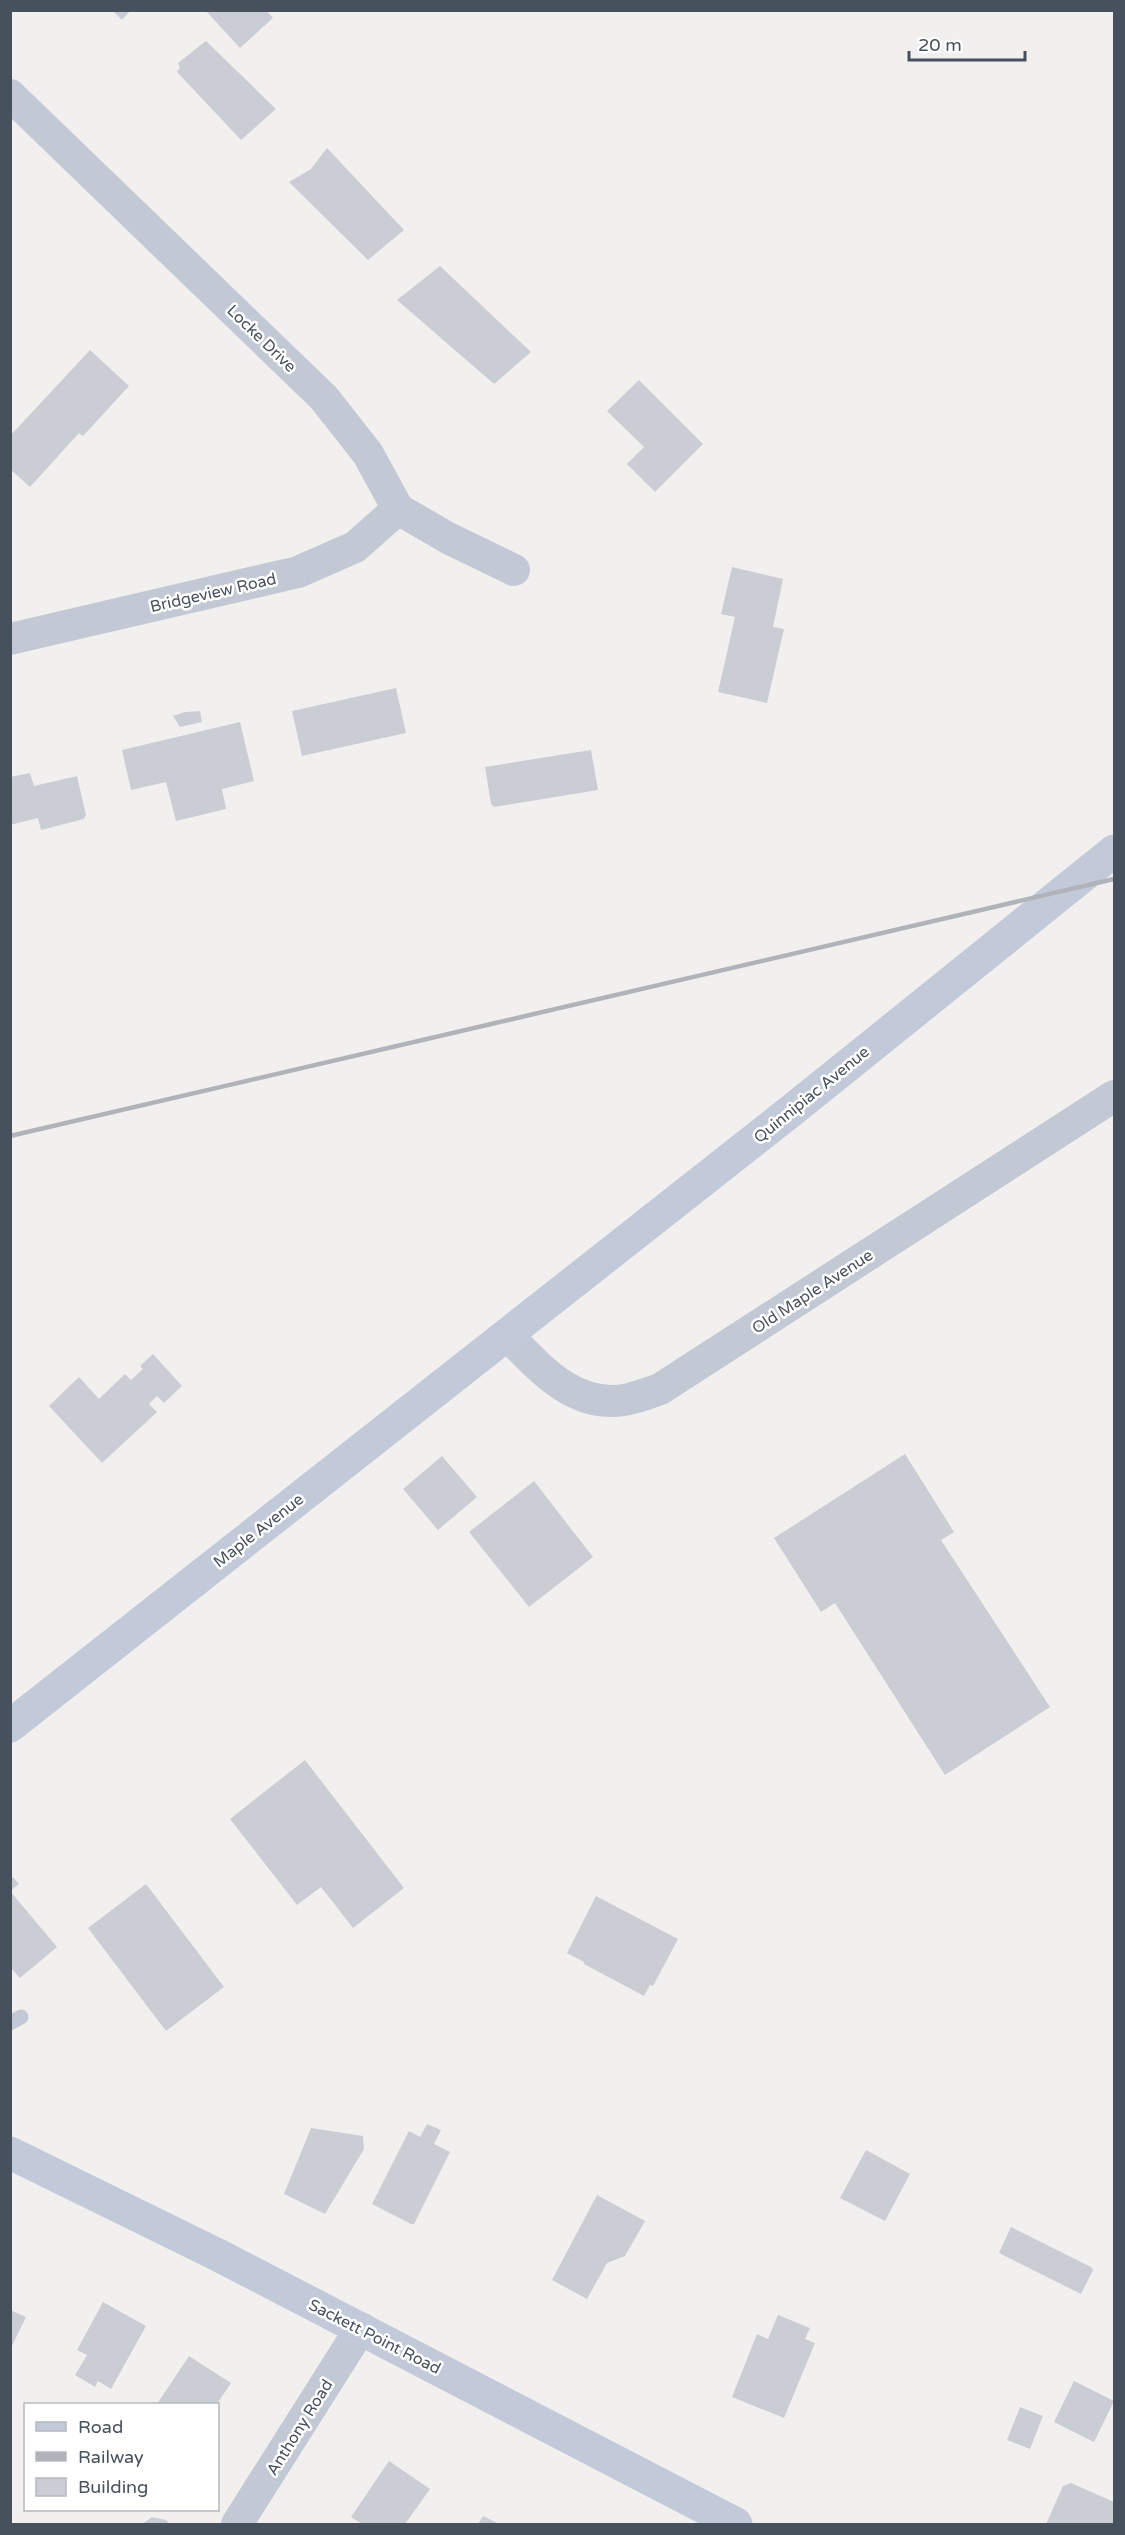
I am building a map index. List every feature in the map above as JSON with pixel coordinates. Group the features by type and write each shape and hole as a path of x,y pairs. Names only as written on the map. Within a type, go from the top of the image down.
{"main road":[{"name":"Quinnipiac Avenue","path":"507,1335 1114,851"},
{"name":"Maple Avenue","path":"10,1726 507,1335"},
{"name":"Sackett Point Road","path":"10,2153 361,2328 736,2524"}],"street":[{"name":"Locke Drive","path":"10,95 324,398 368,454 398,509"},
{"path":"398,509 448,538 514,570"},
{"name":"Bridgeview Road","path":"10,639 298,572 355,548 398,509"},
{"name":"Old Maple Avenue","path":"507,1335 553,1381 587,1399 623,1401 660,1389 1114,1096"},
{"name":"Anthony Road","path":"237,2524 361,2328"}],"building":[{"path":"112,10 131,10 122,20"},
{"path":"205,10 266,10 273,18 240,48"},
{"path":"206,41 276,109 241,140 177,72 180,68 178,63"},
{"path":"327,148 404,230 368,260 289,182 311,169"},
{"path":"440,266 531,352 494,384 397,300"},
{"path":"90,350 129,386 83,436 79,433 30,487 10,469 10,436"},
{"path":"639,380 703,444 655,492 627,464 644,447 607,411"},
{"path":"732,567 783,579 773,627 784,629 767,703 718,692 735,617 721,614"},
{"path":"396,688 406,733 302,756 292,711"},
{"path":"200,711 202,722 180,727 173,716 185,712"},
{"path":"240,722 254,781 222,789 226,809 176,821 166,782 131,790 122,750"},
{"path":"591,750 598,790 494,807 491,804 485,767"},
{"path":"30,773 34,786 77,776 86,815 84,819 41,830 38,818 10,825 10,777"},
{"path":"153,1354 182,1386 164,1403 157,1396 149,1404 157,1412 102,1463 49,1406 79,1377 99,1399 125,1374 131,1380 143,1369 140,1366"},
{"path":"905,1454 954,1532 941,1540 1050,1707 945,1775 835,1603 821,1612 774,1538"},
{"path":"442,1456 477,1497 438,1530 403,1489"},
{"path":"534,1481 593,1557 529,1607 469,1532"},
{"path":"305,1760 404,1888 353,1928 321,1887 297,1905 230,1819"},
{"path":"10,1874 19,1884 10,1891"},
{"path":"146,1884 224,1987 166,2031 88,1928"},
{"path":"10,1891 57,1947 20,1978 10,1967"},
{"path":"596,1896 678,1939 653,1986 650,1985 644,1996 567,1953"},
{"path":"427,2124 441,2130 434,2144 450,2152 414,2224 411,2224 372,2204 409,2131 420,2137"},
{"path":"311,2128 363,2136 364,2149 325,2214 284,2194"},
{"path":"866,2150 910,2174 885,2221 840,2198"},
{"path":"597,2195 645,2221 625,2256 607,2263 587,2299 552,2280"},
{"path":"1011,2227 1091,2267 1093,2270 1081,2294 999,2253"},
{"path":"103,2302 146,2326 111,2389 98,2381 95,2387 75,2375 87,2355 77,2350"},
{"path":"10,2310 26,2317 10,2350"},
{"path":"778,2315 810,2328 805,2339 815,2343 784,2418 732,2397 757,2334 768,2339"},
{"path":"189,2356 231,2383 218,2403 158,2403"},
{"path":"1074,2381 1114,2401 1094,2442 1054,2422"},
{"path":"1020,2407 1043,2416 1030,2449 1007,2440"},
{"path":"389,2461 430,2489 405,2524 362,2524 351,2517"},
{"path":"1071,2483 1114,2502 1114,2524 1046,2524 1063,2486"},
{"path":"483,2516 499,2524 478,2524"},
{"path":"152,2517 166,2520 170,2524 142,2524"}],"railway":[{"path":"10,1136 1114,879"}]}
